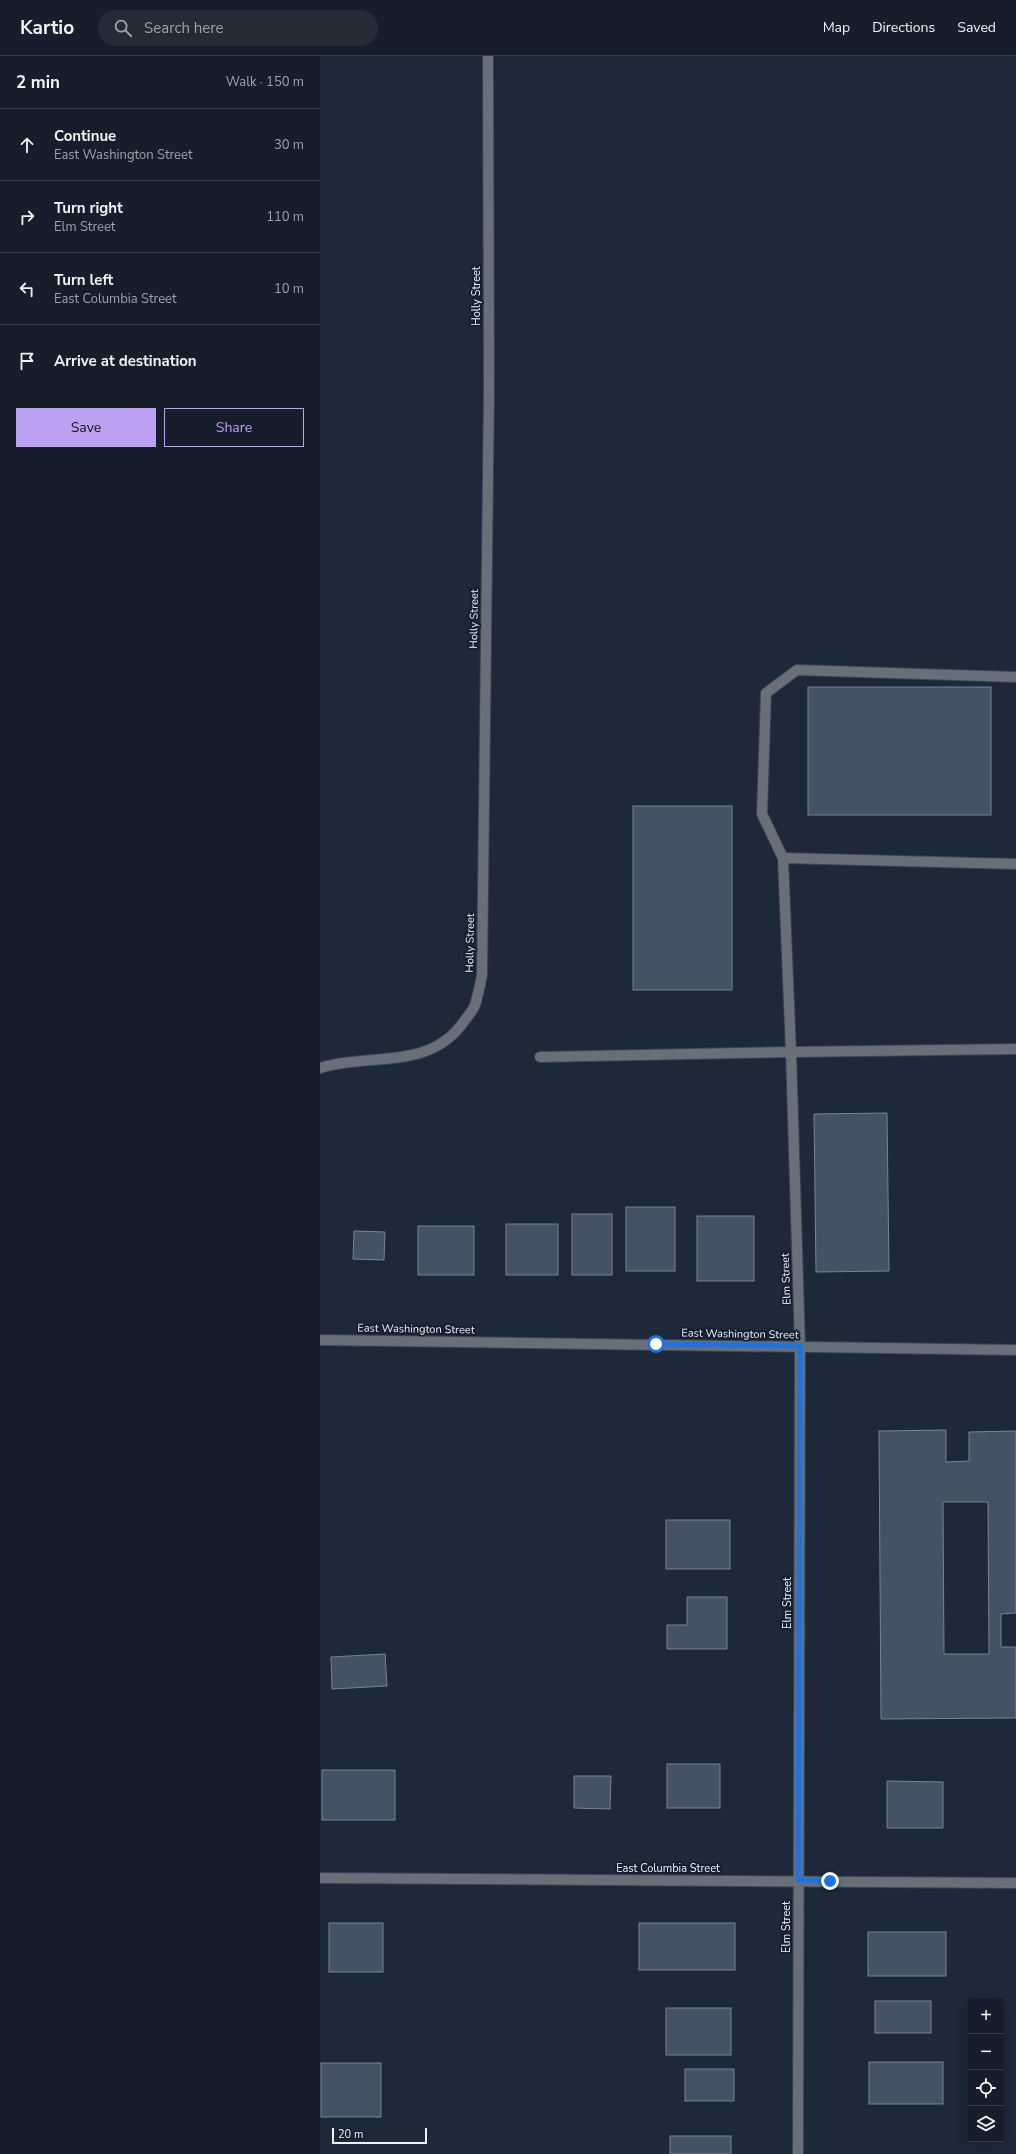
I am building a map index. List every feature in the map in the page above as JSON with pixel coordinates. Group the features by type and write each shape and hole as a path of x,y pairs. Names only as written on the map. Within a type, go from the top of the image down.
{"street":[{"name":"Holly Street","path":"320,1068 336,1063 401,1058 432,1051 457,1032 475,1006 482,975 488,399 488,56"},
{"path":"1016,676 797,670 766,693 762,814 783,858 1016,864"},
{"name":"Elm Street","path":"783,858 791,1052 800,1346 798,2154"},
{"path":"540,1057 1016,1049"},
{"name":"East Washington Street","path":"320,1340 1016,1350"},
{"name":"East Columbia Street","path":"320,1878 798,1880 1016,1883"}],"building":[{"path":"808,687 991,687 991,815 808,815"},
{"path":"633,806 732,806 732,990 633,990"},
{"path":"887,1113 889,1271 816,1272 814,1114"},
{"path":"626,1207 675,1207 675,1271 626,1271"},
{"path":"572,1214 612,1214 612,1275 572,1275"},
{"path":"697,1216 754,1216 754,1281 697,1281"},
{"path":"506,1224 558,1224 558,1275 506,1275"},
{"path":"418,1226 474,1226 474,1275 418,1275"},
{"path":"354,1231 385,1232 384,1260 353,1259"},
{"path":"946,1430 946,1462 969,1461 969,1432 1016,1431 1016,1613 1001,1614 1001,1647 1016,1647 1016,1718 881,1719 879,1431","holes":["943,1502 988,1502 989,1654 944,1654"]},
{"path":"666,1520 730,1520 730,1569 666,1569"},
{"path":"687,1597 727,1597 727,1649 667,1649 667,1625 687,1625"},
{"path":"385,1654 387,1686 332,1689 331,1657"},
{"path":"667,1764 720,1764 720,1808 667,1808"},
{"path":"322,1770 395,1770 395,1820 322,1820"},
{"path":"574,1776 611,1776 610,1809 574,1808"},
{"path":"887,1781 943,1782 943,1828 887,1828"},
{"path":"329,1923 383,1923 383,1972 329,1972"},
{"path":"639,1923 735,1923 735,1970 639,1970"},
{"path":"868,1932 946,1932 946,1976 868,1976"},
{"path":"875,2001 931,2001 931,2033 875,2033"},
{"path":"666,2008 731,2008 731,2055 666,2055"},
{"path":"869,2062 943,2062 943,2104 869,2104"},
{"path":"321,2063 381,2063 381,2117 321,2117"},
{"path":"685,2069 734,2069 734,2101 685,2101"},
{"path":"670,2136 731,2136 731,2154 670,2154"}],"route":[{"path":"656,1344 800,1346 798,1880 830,1881"}]}
